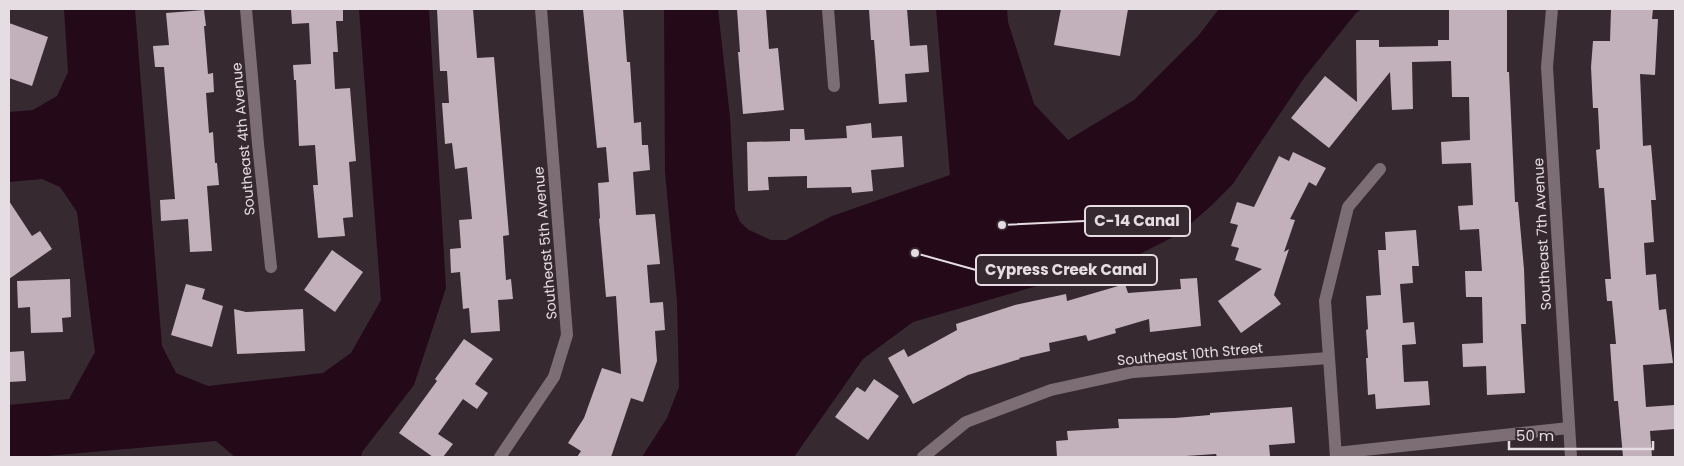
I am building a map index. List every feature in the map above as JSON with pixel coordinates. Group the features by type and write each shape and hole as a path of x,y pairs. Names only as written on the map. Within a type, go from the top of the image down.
{"street":[{"name":"Southeast 4th Avenue","path":"246,9 271,267"},
{"name":"Southeast 5th Avenue","path":"500,457 554,377 567,334 541,9"},
{"path":"828,9 834,86"},
{"name":"Southeast 7th Avenue","path":"1552,9 1547,67 1571,457"},
{"path":"1380,169 1348,207 1325,300 1336,455 1569,428"},
{"name":"Southeast 10th Street","path":"923,457 966,422 1051,390 1133,372 1329,358"}],"shaded area":[{"path":"64,9 135,9 162,346 176,373 208,386 323,373 351,353 381,300 359,9 429,9 446,288 414,385 362,452 361,457 235,457 216,441 36,457 9,457 9,405 69,399 95,352 77,212 60,187 42,179 9,182 9,112 33,110 57,96 68,72"},
{"path":"664,9 718,9 730,117 735,210 740,222 749,230 771,240 786,240 832,216 950,175 936,9 1007,9 1008,22 1034,104 1068,140 1134,100 1198,36 1219,9 1362,9 1356,13 1304,78 1232,185 1179,234 1130,259 913,322 863,359 794,457 642,457 667,418 679,387 677,301 665,172"}],"building":[{"path":"291,9 343,9 343,21 336,21 338,52 333,52 335,89 350,88 356,161 349,162 353,217 343,218 345,236 318,238 313,185 318,185 315,145 299,146 296,80 294,80 293,65 311,64 309,23 292,24"},
{"path":"437,9 473,9 477,58 494,57 509,235 503,236 506,280 511,279 513,299 498,300 500,331 471,333 469,308 463,309 460,272 451,273 450,249 461,248 459,220 472,219 467,167 455,169 452,143 445,144 442,103 449,103 447,71 440,71"},
{"path":"583,9 623,9 627,62 630,62 634,123 641,122 642,145 648,145 650,170 633,172 636,215 655,214 660,264 647,265 650,303 663,302 665,330 655,331 657,361 643,402 631,398 611,457 577,457 581,451 568,443 584,418 602,368 621,374 616,296 606,297 599,219 598,183 609,182 606,147 597,148"},
{"path":"737,9 766,9 769,49 778,48 784,110 743,114"},
{"path":"869,9 907,9 910,46 927,45 929,72 905,74 907,102 879,104 874,40 871,40"},
{"path":"1061,9 1128,9 1120,56 1054,45"},
{"path":"1449,9 1507,9 1507,72 1509,72 1515,202 1518,202 1524,269 1526,324 1521,324 1525,393 1487,395 1486,366 1463,367 1462,344 1483,343 1482,297 1466,297 1465,271 1482,271 1479,229 1460,230 1458,206 1473,205 1471,163 1442,164 1441,142 1470,140 1469,97 1452,97 1451,61 1412,62 1413,109 1392,110 1390,72 1329,148 1291,118 1325,76 1357,102 1356,40 1379,40 1379,47 1438,46 1438,40 1449,40"},
{"path":"1611,9 1653,9 1652,19 1658,19 1655,75 1640,74 1643,146 1651,145 1656,200 1651,200 1654,242 1644,243 1646,275 1656,274 1659,310 1666,309 1673,363 1643,365 1646,407 1675,405 1675,429 1650,431 1652,457 1623,457 1618,401 1614,401 1610,344 1616,344 1612,301 1607,301 1605,279 1611,279 1604,188 1599,188 1596,150 1600,149 1598,108 1593,108 1591,67 1593,41 1610,41"},
{"path":"204,10 208,74 213,73 214,92 206,93 209,133 213,132 219,185 207,186 212,251 190,252 188,219 161,221 160,200 175,199 164,67 155,67 153,46 169,45 166,13"},
{"path":"9,23 48,37 32,86 9,78"},
{"path":"871,123 872,138 902,136 904,167 871,170 873,191 852,193 851,187 807,188 807,176 768,177 769,190 748,191 747,142 790,141 790,129 804,129 805,140 847,138 846,126"},
{"path":"1293,152 1326,168 1316,186 1309,182 1290,219 1295,220 1284,252 1289,249 1274,295 1281,304 1241,333 1218,301 1262,269 1235,260 1239,248 1231,246 1238,225 1230,223 1237,202 1254,207 1279,156 1289,161"},
{"path":"9,201 32,236 40,231 52,249 9,279"},
{"path":"1416,230 1419,266 1412,266 1413,283 1400,284 1403,323 1414,322 1416,344 1402,345 1404,382 1428,381 1430,405 1376,409 1375,394 1368,395 1366,296 1381,295 1378,250 1386,250 1385,232"},
{"path":"332,250 363,272 335,312 304,290"},
{"path":"1197,278 1201,326 1150,332 1149,319 1115,329 1116,333 1088,341 1086,335 1049,343 1050,351 1019,358 968,375 913,404 888,358 904,349 908,357 957,330 956,324 1015,305 1066,294 1067,301 1125,284 1128,293 1181,289 1180,279"},
{"path":"70,279 71,317 62,318 63,332 31,333 30,307 18,308 17,281"},
{"path":"186,284 205,289 202,299 223,306 212,347 171,335"},
{"path":"234,309 246,312 303,309 305,351 237,354"},
{"path":"464,339 493,359 475,384 488,393 477,409 463,399 438,434 453,444 443,457 433,457 399,433 437,381 435,379"},
{"path":"24,351 26,381 9,382 9,352"},
{"path":"874,379 899,396 868,440 835,417 857,387 865,392"},
{"path":"1292,407 1295,443 1269,445 1270,456 1217,457 1216,454 1171,457 1057,457 1056,441 1068,440 1067,431 1119,428 1118,419 1175,418 1210,415 1210,413"}],"place":[{"name":"C-14 Canal","path":"1002,225"},
{"name":"Cypress Creek Canal","path":"915,253"}]}
